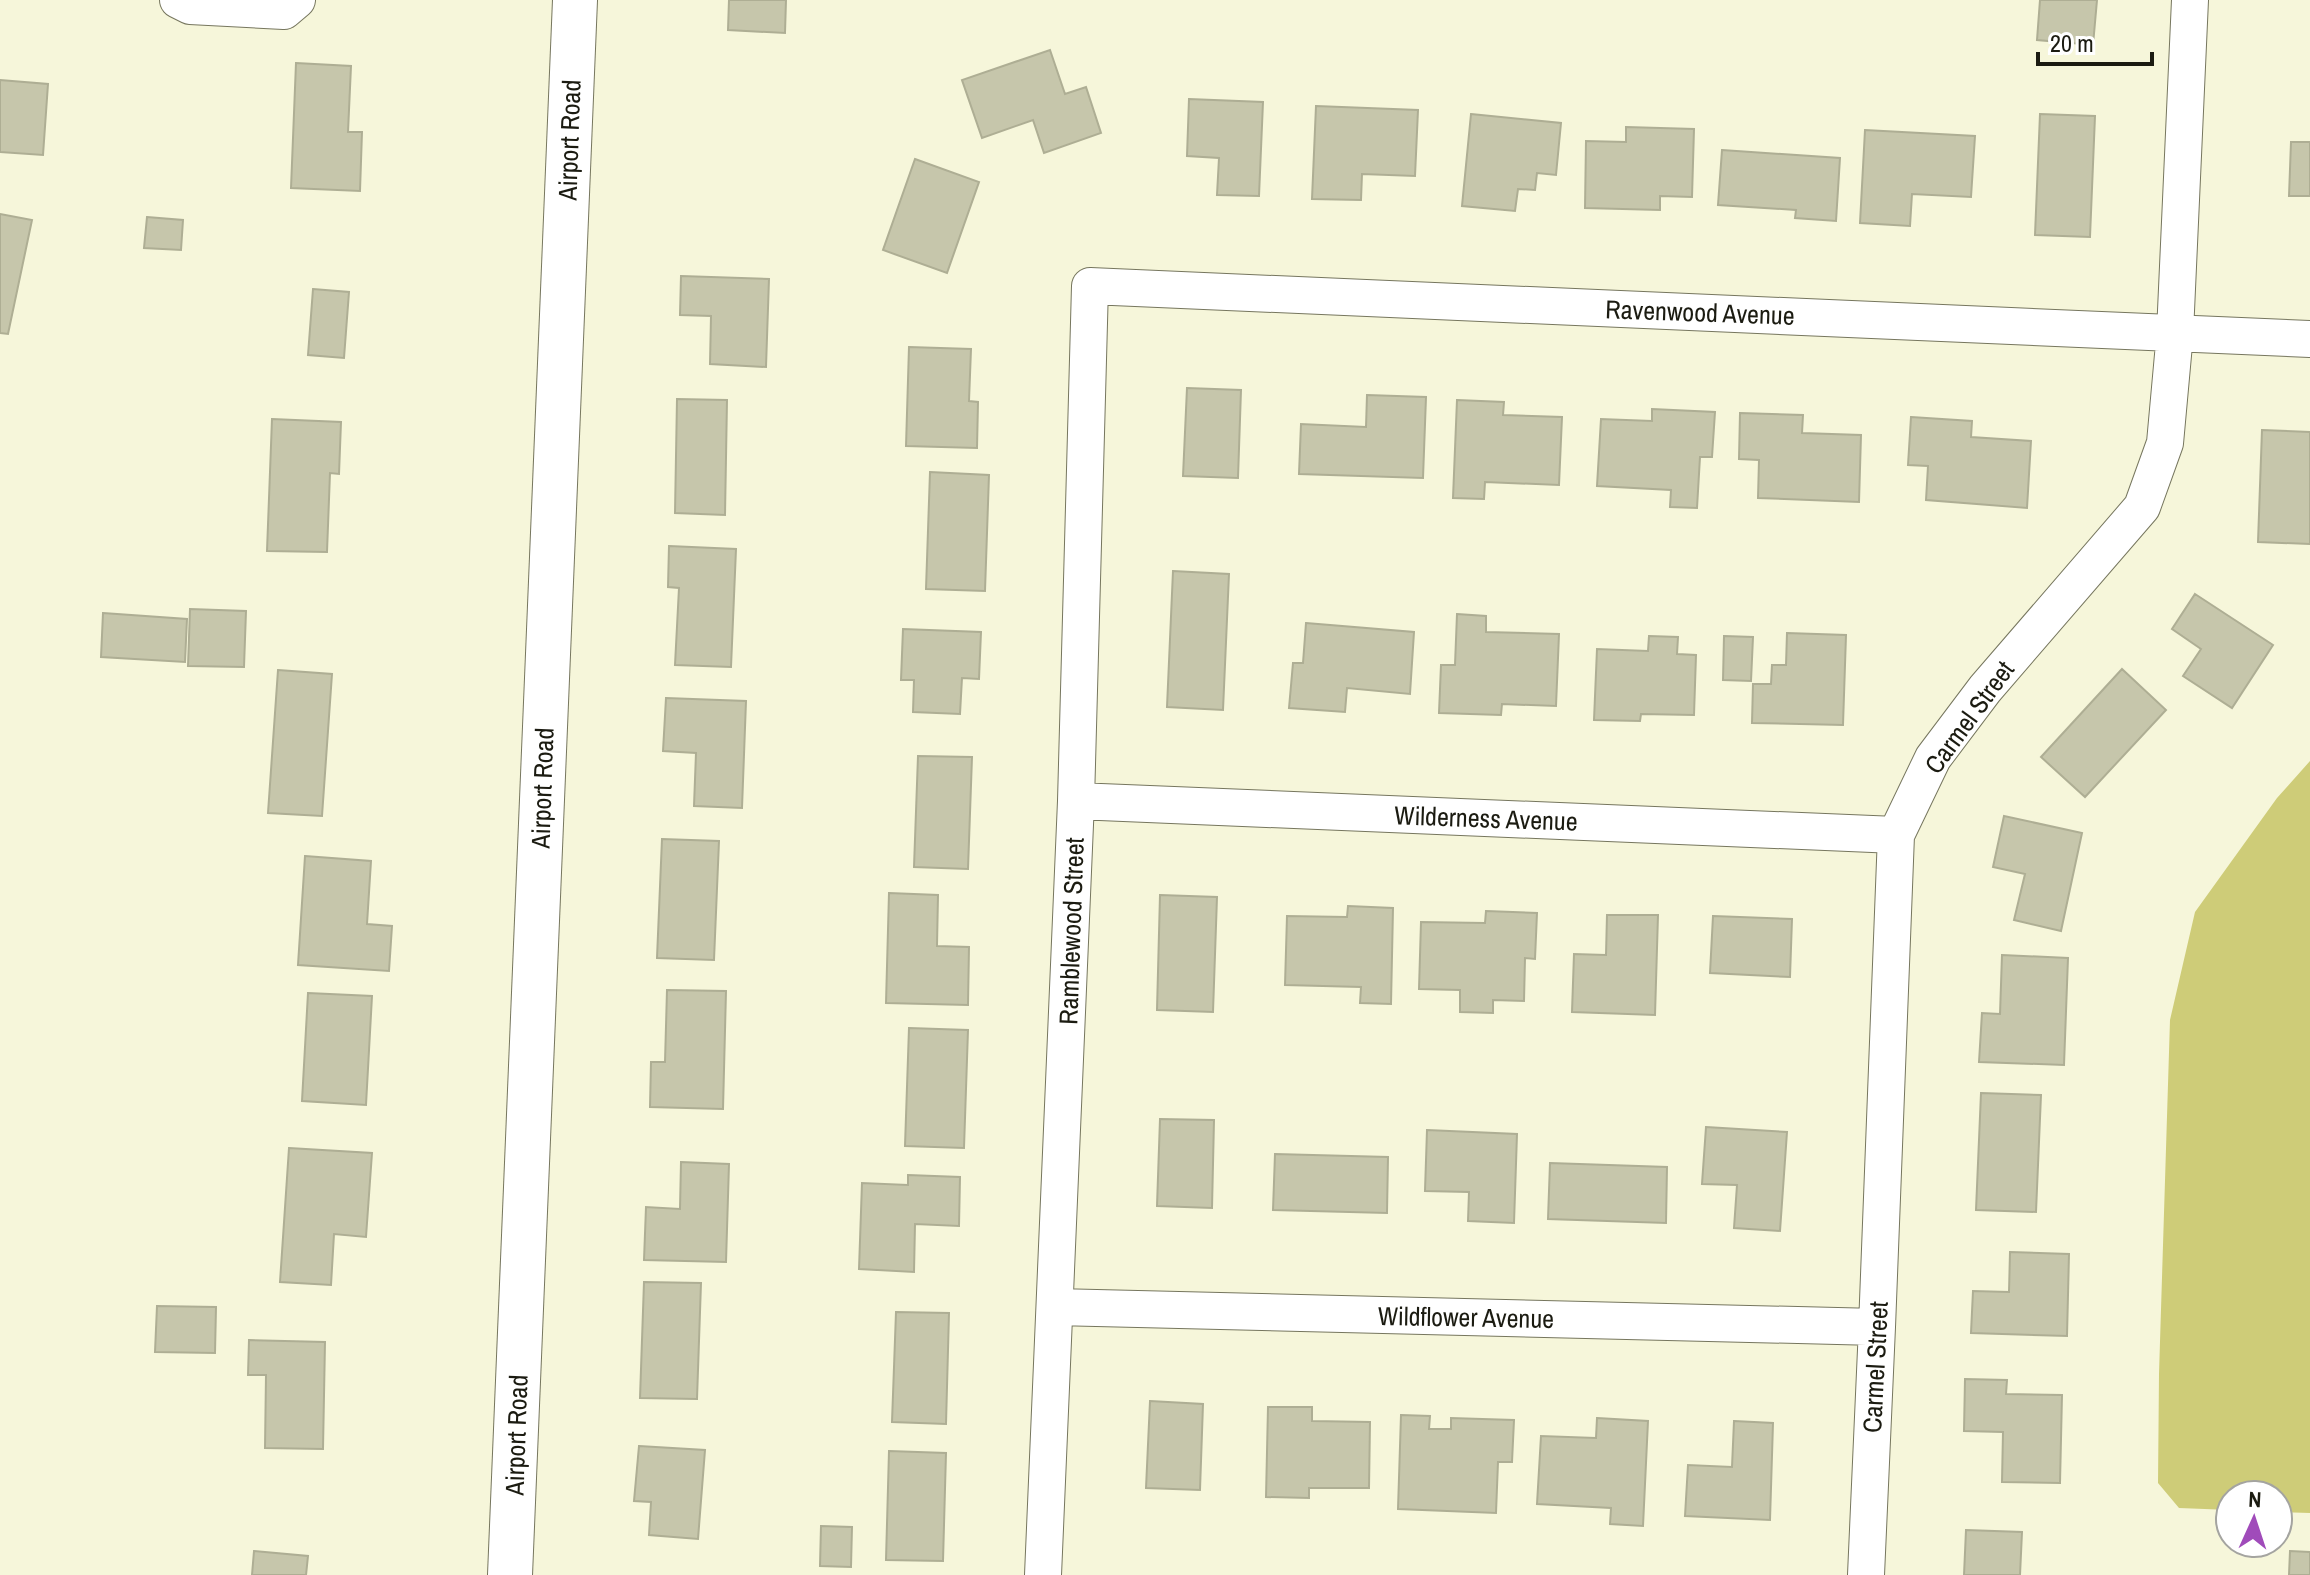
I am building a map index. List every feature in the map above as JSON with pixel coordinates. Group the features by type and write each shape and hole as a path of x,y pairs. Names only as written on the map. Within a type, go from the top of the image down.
{"main road":[{"name":"Airport Road","path":"510,1575 575,0"}],"street":[{"path":"178,0 190,6 284,11 297,0"},
{"name":"Carmel Street","path":"1866,1575 1896,835 1933,758 1985,689 2142,507 2165,443 2175,333 2190,0"},
{"name":"Ravenwood Avenue","path":"1090,286 2310,339"},
{"name":"Ramblewood Street","path":"1043,1575 1076,801 1090,286"},
{"name":"Wilderness Avenue","path":"1076,801 1896,835"},
{"name":"Wildflower Avenue","path":"1055,1307 1877,1327"}],"shaded area":[{"path":"2310,761 2310,1513 2294,1512 2294,1479 2214,1479 2214,1509 2179,1508 2158,1483 2170,1020 2195,912 2277,798"}],"building":[{"path":"729,0 786,0 785,33 728,30"},
{"path":"2040,0 2097,0 2093,45 2037,40"},
{"path":"1050,50 1065,94 1086,87 1101,133 1044,153 1033,120 982,138 962,80"},
{"path":"296,63 351,66 348,132 362,132 360,191 291,188"},
{"path":"0,80 48,84 43,155 0,152"},
{"path":"1189,99 1263,102 1259,196 1217,195 1219,158 1187,156"},
{"path":"1316,106 1418,110 1415,176 1362,174 1361,200 1312,199"},
{"path":"1471,114 1561,123 1556,175 1537,173 1535,190 1518,189 1515,211 1462,206"},
{"path":"2040,114 2095,116 2090,237 2035,235"},
{"path":"1626,127 1694,129 1692,197 1660,196 1660,210 1585,208 1586,141 1626,142"},
{"path":"1865,130 1975,136 1971,197 1912,194 1910,226 1860,223"},
{"path":"2291,142 2310,142 2310,196 2289,196"},
{"path":"1722,150 1840,158 1836,221 1795,218 1796,210 1718,205"},
{"path":"915,159 979,182 947,273 883,250"},
{"path":"0,214 32,220 8,334 0,333"},
{"path":"147,217 183,220 181,250 144,248"},
{"path":"681,276 769,279 766,367 710,364 711,316 680,315"},
{"path":"313,289 349,292 344,358 308,355"},
{"path":"909,347 971,349 969,401 978,402 977,448 906,446"},
{"path":"1187,388 1241,390 1238,478 1183,476"},
{"path":"1367,395 1426,397 1423,478 1299,474 1301,424 1366,427"},
{"path":"677,399 727,400 725,515 675,513"},
{"path":"1457,400 1504,402 1503,415 1562,417 1559,485 1485,482 1484,499 1453,498"},
{"path":"1652,409 1715,412 1712,457 1700,457 1697,508 1670,507 1671,490 1597,486 1601,419 1652,421"},
{"path":"1740,413 1803,415 1802,433 1861,435 1859,502 1758,498 1759,460 1739,459"},
{"path":"1911,417 1972,421 1971,437 2031,441 2027,508 1926,500 1928,466 1908,465"},
{"path":"272,419 341,422 339,474 330,473 327,552 267,551"},
{"path":"2262,430 2310,432 2310,544 2258,542"},
{"path":"930,472 989,475 985,591 926,589"},
{"path":"669,546 736,549 731,667 675,665 679,588 668,587"},
{"path":"1173,571 1229,574 1223,710 1167,707"},
{"path":"2195,594 2273,645 2232,708 2183,676 2201,649 2172,629"},
{"path":"190,609 246,611 244,667 188,666"},
{"path":"103,613 187,619 185,662 101,657"},
{"path":"1457,614 1486,616 1486,632 1559,634 1556,706 1502,704 1501,715 1439,713 1441,665 1455,665"},
{"path":"1306,623 1414,632 1410,694 1347,688 1345,712 1289,708 1293,663 1303,663"},
{"path":"903,629 981,632 979,679 962,678 960,714 913,712 914,680 901,680"},
{"path":"1787,633 1846,635 1843,725 1752,723 1753,684 1771,684 1772,665 1786,665"},
{"path":"1649,636 1678,637 1677,654 1696,655 1694,715 1641,714 1640,721 1594,720 1597,649 1648,651"},
{"path":"1724,636 1753,637 1751,681 1723,680"},
{"path":"2122,669 2166,710 2085,797 2041,757"},
{"path":"278,670 332,674 322,816 268,813"},
{"path":"666,698 746,701 742,808 694,806 696,753 663,751"},
{"path":"918,756 972,757 968,869 914,867"},
{"path":"2004,816 2082,833 2061,931 2014,920 2025,874 1993,867"},
{"path":"662,839 719,841 714,960 657,958"},
{"path":"305,856 371,861 367,924 392,926 389,971 298,965"},
{"path":"889,893 938,895 937,946 969,947 968,1005 886,1003"},
{"path":"1160,895 1217,897 1213,1012 1157,1010"},
{"path":"1348,906 1393,908 1391,1004 1360,1003 1361,987 1285,985 1287,916 1347,917"},
{"path":"1486,911 1537,913 1535,959 1525,958 1524,1001 1493,1000 1493,1013 1460,1012 1460,990 1419,989 1421,922 1485,923"},
{"path":"1607,915 1658,915 1655,1015 1572,1012 1574,954 1606,955"},
{"path":"1713,916 1792,919 1790,977 1710,973"},
{"path":"2002,955 2068,958 2064,1065 1979,1062 1982,1013 2000,1014"},
{"path":"667,990 726,991 723,1109 650,1107 651,1062 665,1062"},
{"path":"308,993 372,996 366,1105 302,1101"},
{"path":"909,1028 968,1030 964,1148 905,1146"},
{"path":"1981,1093 2041,1095 2036,1212 1976,1210"},
{"path":"1160,1119 1214,1120 1212,1208 1157,1206"},
{"path":"1706,1127 1787,1132 1780,1231 1734,1228 1737,1185 1702,1184"},
{"path":"1427,1130 1517,1134 1514,1223 1468,1221 1469,1192 1425,1191"},
{"path":"289,1148 372,1153 366,1237 334,1234 331,1285 280,1282"},
{"path":"1275,1154 1388,1157 1387,1213 1273,1210"},
{"path":"681,1162 729,1164 726,1262 644,1260 646,1207 680,1209"},
{"path":"1550,1163 1667,1167 1666,1223 1548,1219"},
{"path":"908,1175 960,1177 959,1226 915,1224 914,1272 859,1269 862,1183 908,1185"},
{"path":"2010,1252 2069,1254 2067,1336 1971,1333 1973,1291 2009,1292"},
{"path":"644,1282 701,1283 697,1399 640,1398"},
{"path":"157,1306 216,1307 215,1353 155,1352"},
{"path":"896,1312 949,1313 946,1424 892,1422"},
{"path":"249,1340 325,1342 323,1449 265,1448 266,1375 248,1375"},
{"path":"1965,1379 2007,1380 2006,1394 2062,1395 2060,1483 2002,1482 2003,1432 1964,1431"},
{"path":"1150,1401 1203,1404 1200,1490 1146,1488"},
{"path":"1268,1407 1312,1407 1312,1421 1370,1422 1369,1488 1309,1488 1309,1498 1266,1497"},
{"path":"1401,1415 1430,1416 1429,1429 1451,1429 1451,1418 1514,1420 1512,1462 1498,1462 1496,1513 1398,1509"},
{"path":"1597,1418 1648,1421 1643,1526 1610,1524 1611,1508 1537,1504 1541,1436 1596,1438"},
{"path":"1734,1421 1773,1423 1770,1520 1685,1516 1688,1465 1732,1467"},
{"path":"639,1446 705,1450 698,1539 649,1535 651,1502 634,1501"},
{"path":"889,1451 946,1453 943,1561 886,1560"},
{"path":"821,1526 852,1527 851,1567 820,1566"},
{"path":"1966,1530 2022,1532 2020,1575 1964,1575"},
{"path":"254,1551 308,1556 306,1575 252,1575"},
{"path":"2294,1551 2310,1552 2310,1575 2289,1575 2290,1559 2294,1559"}]}
